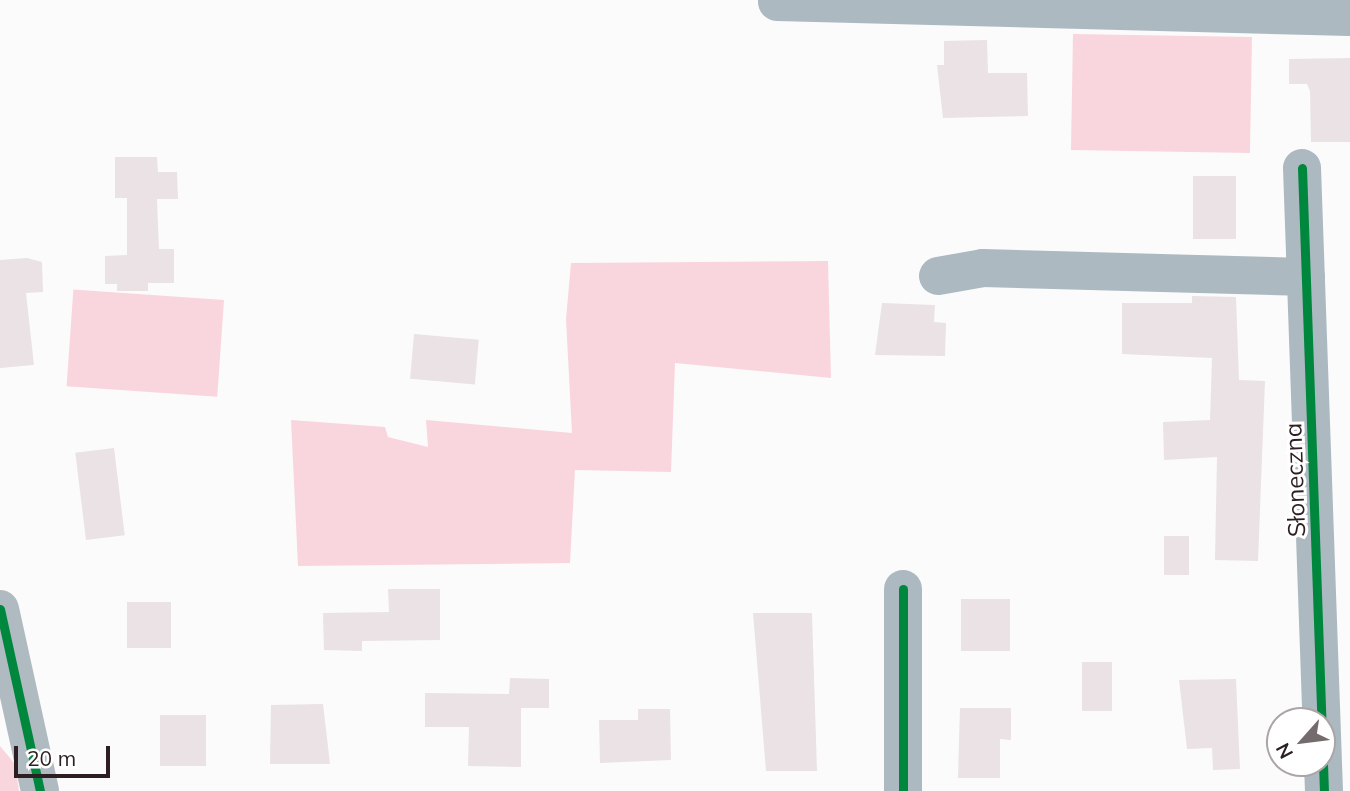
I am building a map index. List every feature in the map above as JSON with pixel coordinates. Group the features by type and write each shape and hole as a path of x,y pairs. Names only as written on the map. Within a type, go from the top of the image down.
{"main road":[{"path":"0,609 40,791"}],"street":[{"path":"777,2 1350,17"},
{"name":"Słoneczna","path":"1302,168 1324,791"},
{"path":"938,276 983,268 1307,277"},
{"path":"903,589 903,791"}],"shaded area":[{"path":"1073,34 1252,37 1250,153 1071,150"},
{"path":"828,261 831,378 675,363 671,472 575,470 570,563 298,566 291,420 385,427 388,437 428,447 426,420 572,433 566,319 571,263"},
{"path":"73,289 224,300 217,397 67,386"},
{"path":"0,746 15,764 19,791 0,791"}],"building":[{"path":"987,40 988,73 1027,73 1028,116 943,118 937,65 944,65 944,41"},
{"path":"1350,58 1350,142 1311,142 1310,91 1307,84 1289,84 1289,59"},
{"path":"115,157 157,157 158,172 177,172 178,199 157,199 159,249 174,249 174,283 148,283 148,291 117,291 117,284 105,284 105,256 127,255 127,198 115,198"},
{"path":"1193,176 1236,176 1236,239 1193,239"},
{"path":"27,258 42,262 43,292 26,293 34,365 0,368 0,260"},
{"path":"1192,296 1236,297 1239,380 1265,381 1258,561 1215,560 1217,457 1164,460 1163,422 1210,420 1212,358 1122,354 1122,303 1192,303"},
{"path":"882,303 935,305 934,322 946,323 945,356 875,355"},
{"path":"414,334 479,340 475,384 410,379"},
{"path":"114,448 125,535 86,540 75,453"},
{"path":"1164,536 1189,536 1189,575 1164,575"},
{"path":"388,589 440,589 440,640 362,641 362,651 324,650 323,613 389,612"},
{"path":"961,599 1010,599 1010,651 961,651"},
{"path":"127,602 171,602 171,648 127,648"},
{"path":"753,613 812,613 817,771 766,771"},
{"path":"1082,662 1112,662 1112,711 1082,711"},
{"path":"510,678 549,679 549,708 521,708 521,767 468,766 469,727 425,727 425,693 509,694"},
{"path":"1236,679 1240,769 1213,770 1212,748 1187,749 1179,680"},
{"path":"323,704 330,764 270,764 271,705"},
{"path":"960,708 1011,708 1011,740 1000,739 1000,778 958,778"},
{"path":"638,709 670,709 671,760 600,763 599,720 638,720"},
{"path":"160,715 206,715 206,766 160,766"}],"cycle path":[{"path":"1302,168 1324,791"},
{"path":"903,589 903,791"},
{"path":"0,609 40,791"}]}
